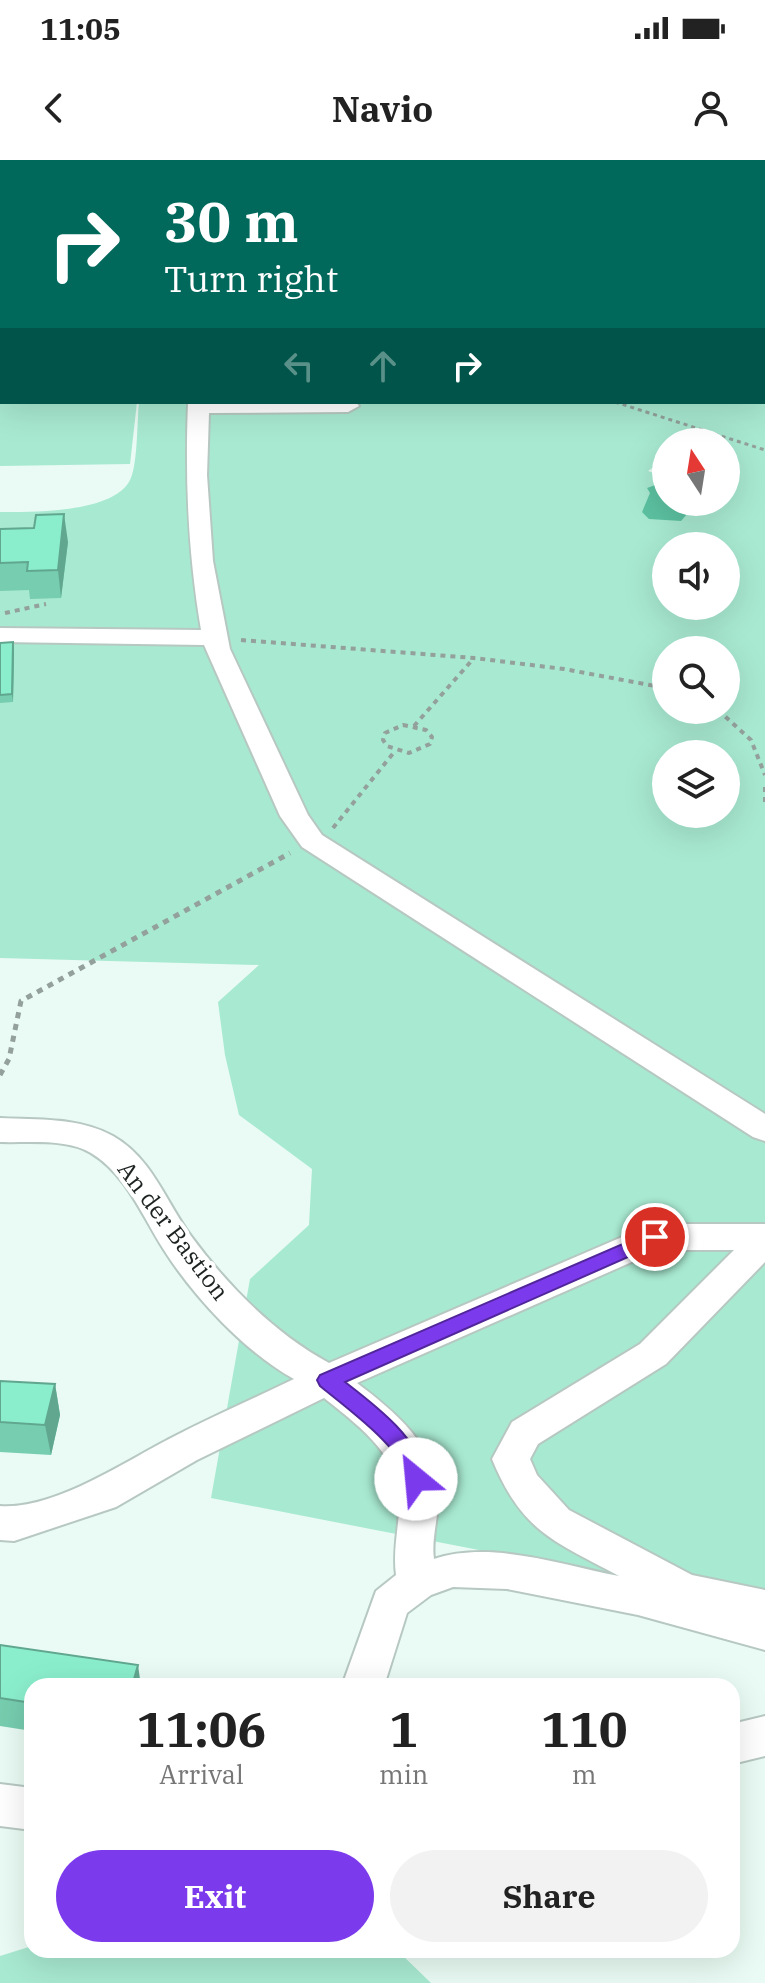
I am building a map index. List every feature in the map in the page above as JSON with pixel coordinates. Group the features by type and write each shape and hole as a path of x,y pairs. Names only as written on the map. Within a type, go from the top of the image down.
{"street":[{"path":"348,406 199,405 196,475 201,561 217,649 294,816 312,841 765,1129"},
{"path":"0,635 216,638"},
{"name":"An der Bastion","path":"0,1130 76,1134 101,1144 122,1159 148,1193 177,1243 224,1302 291,1360 327,1380 368,1412 413,1462 419,1495 413,1552 417,1582"},
{"path":"7,1524 102,1496 184,1449 327,1380 655,1237 765,1239"},
{"path":"765,1239 653,1354 525,1433 511,1459 522,1485 555,1522 684,1591 765,1608"},
{"path":"366,1678 390,1603 417,1582 453,1570 507,1572 638,1597 765,1632"},
{"path":"740,1742 765,1736"},
{"path":"0,1805 24,1808"}],"path":[{"path":"621,404 765,450"},
{"path":"0,614 46,604"},
{"path":"216,638 474,658 564,669 652,685"},
{"path":"414,726 474,658"},
{"path":"733,724 751,740 762,760 765,775"},
{"path":"403,725 426,730 432,737 430,744 422,750 395,751 383,740 385,733 403,725"},
{"path":"0,1075 9,1059 21,1001 333,829 395,751"},
{"path":"765,787 765,806"}],"shaded area":[{"path":"0,404 137,404 130,464 0,466"},
{"path":"139,404 765,404 765,1602 602,1574 211,1498 250,1279 309,1225 312,1169 239,1115 225,1055 218,1002 259,965 0,958 0,512 70,509 105,500 129,482 134,466"},
{"path":"652,486 652,516 685,516 681,521 649,519 642,512 650,493 647,488"},
{"path":"24,1948 24,1958 405,1958 431,1983 0,1983 0,1956"}],"building":[{"path":"64,514 58,570 27,571 28,562 0,563 0,529 34,528 36,515"},
{"path":"13,642 12,694 0,695 0,643"},
{"path":"0,1381 55,1384 45,1425 0,1422"},
{"path":"0,1645 138,1665 134,1678 24,1678 24,1702 0,1698"}],"route":[{"path":"416,1479 413,1462 393,1439 368,1412 327,1380 655,1237"}]}
